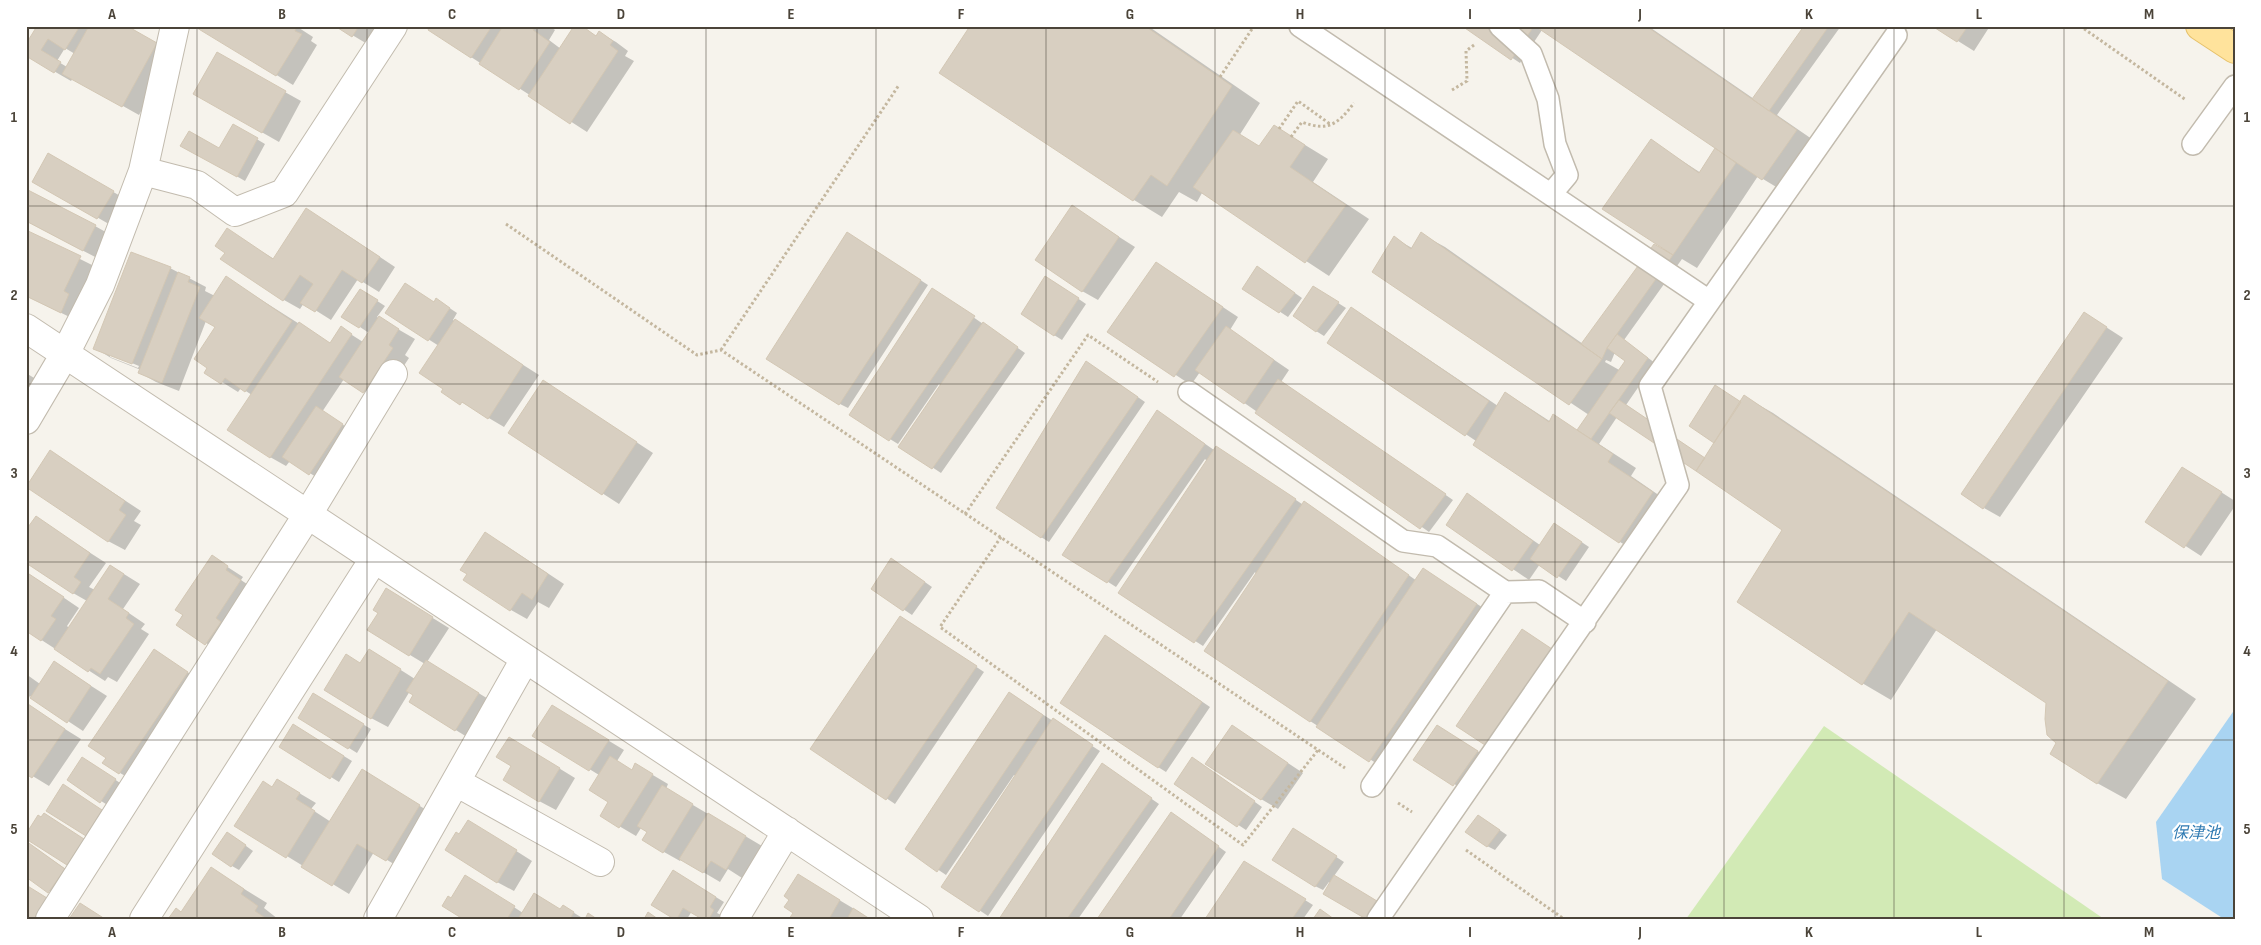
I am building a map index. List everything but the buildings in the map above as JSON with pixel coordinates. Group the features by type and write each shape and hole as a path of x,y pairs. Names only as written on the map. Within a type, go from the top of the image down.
{"main road":[{"path":"2200,26 2235,49"}],"street":[{"path":"26,420 64,354 100,285 143,171 175,26"},
{"path":"143,171 197,185 235,212 284,193 393,26"},
{"path":"26,328 918,919"},
{"path":"50,919 308,514 393,374"},
{"path":"144,919 374,559"},
{"path":"378,919 525,659"},
{"path":"456,782 600,862"},
{"path":"734,919 786,831"}],"lane":[{"path":"1500,26 1531,54 1548,99 1555,144 1567,175 1551,194"},
{"path":"1306,28 1374,76 1709,300"},
{"path":"1378,919 1678,485 1650,386 1896,35"},
{"path":"2193,144 2235,86"},
{"path":"1189,392 1404,540 1437,546 1505,592 1539,591 1585,622"},
{"path":"1372,786 1505,592"}],"path":[{"path":"1220,77 1254,26"},
{"path":"2080,26 2212,117"},
{"path":"1429,112 1440,96 1467,81 1466,51 1481,40"},
{"path":"1291,137 1302,122 1317,128 1331,125 1344,117 1374,76"},
{"path":"506,224 697,355 721,350 899,85"},
{"path":"1279,129 1298,101 1331,125"},
{"path":"965,514 1088,335 1167,388 1189,392"},
{"path":"721,350 1440,831 1564,919"},
{"path":"1001,537 940,627 1244,845 1318,750"}],"green space":[{"path":"1824,726 2104,919 1686,919"}],"water":[{"name":"保津池","path":"2235,709 2235,919 2224,919 2162,879 2156,822"}]}
